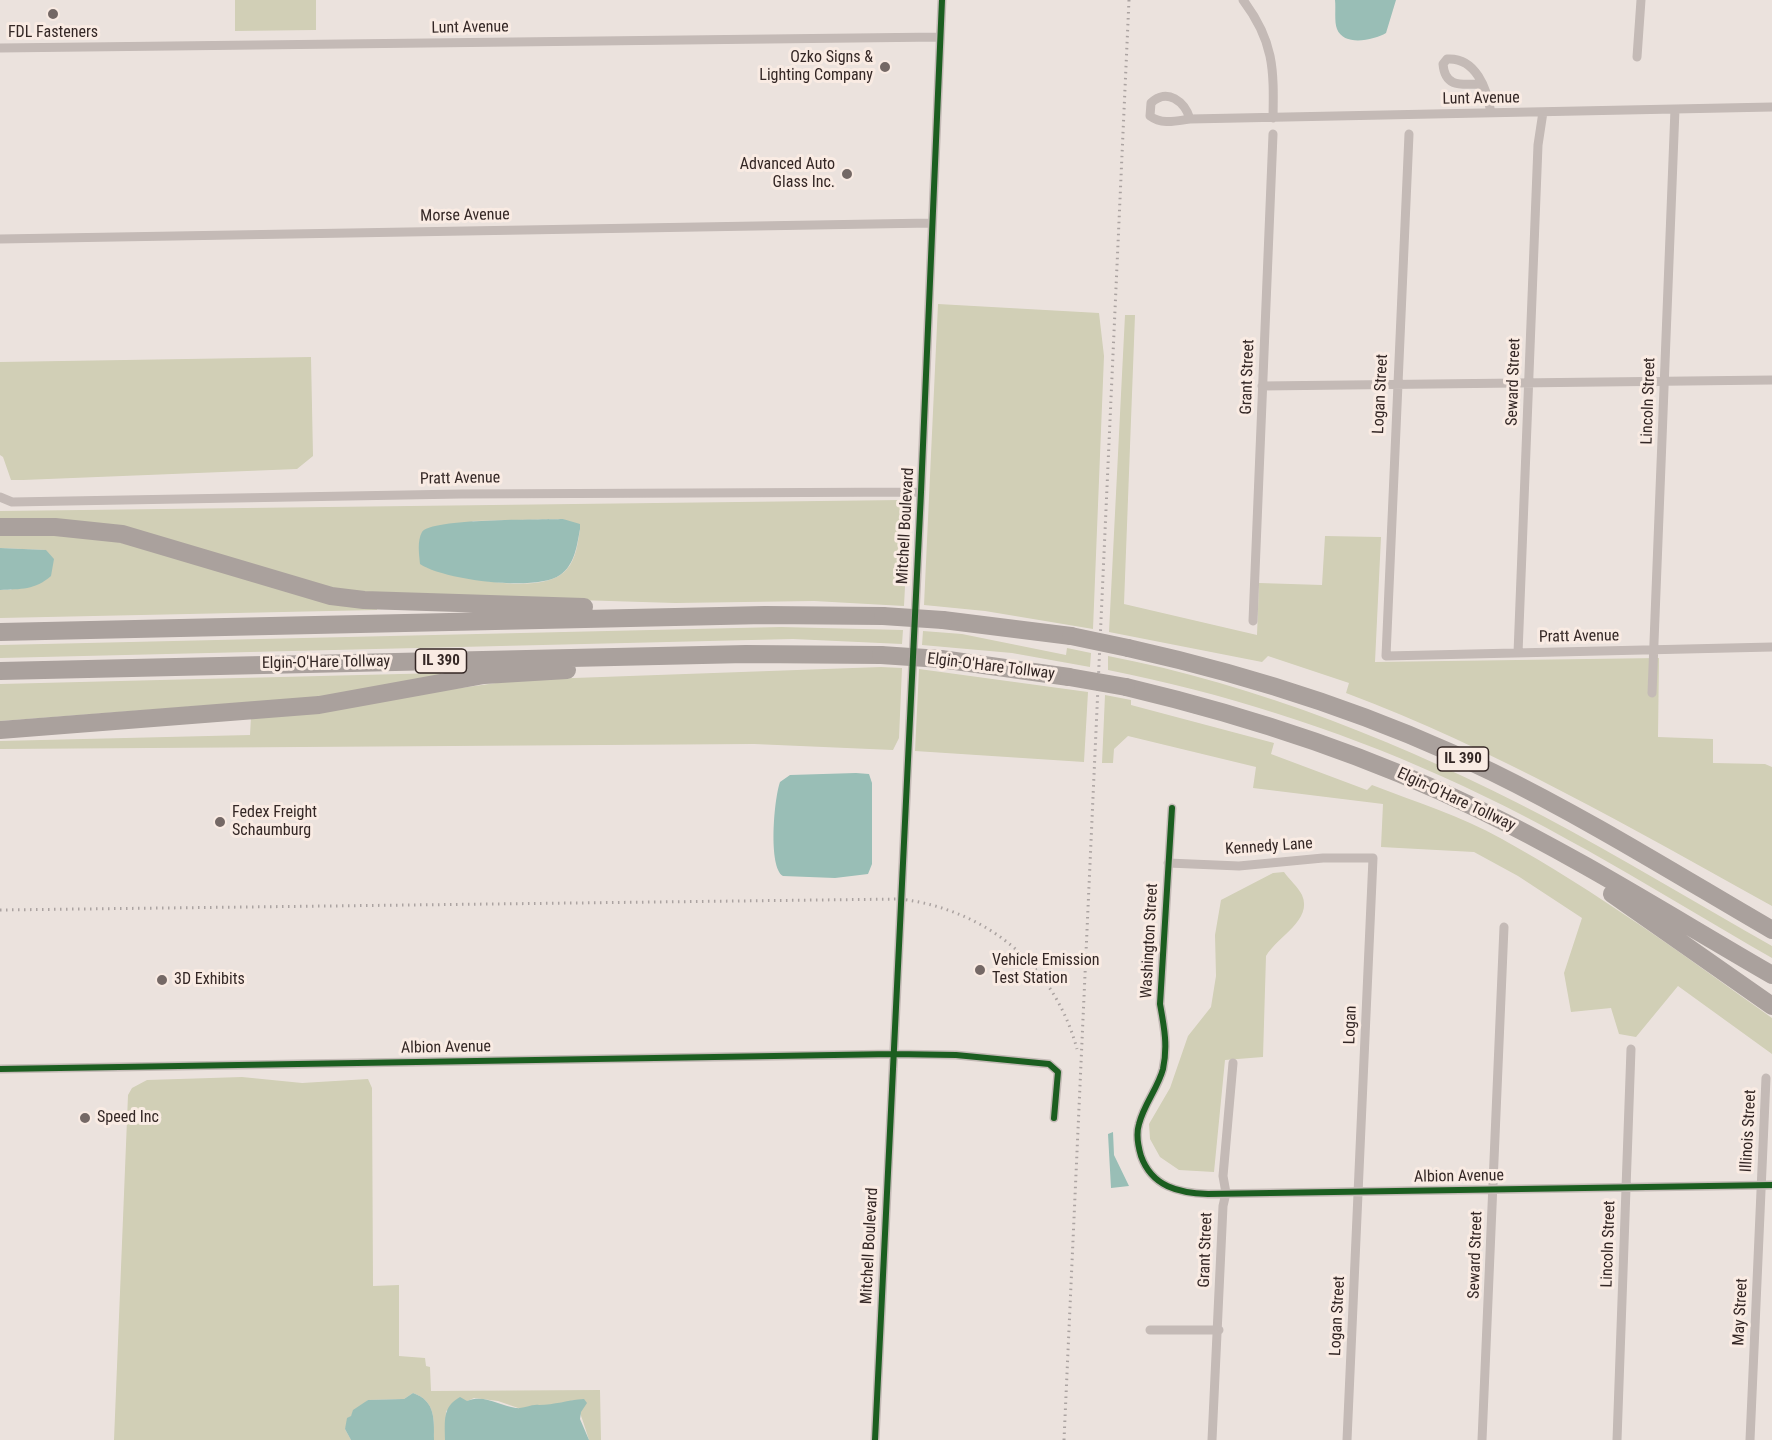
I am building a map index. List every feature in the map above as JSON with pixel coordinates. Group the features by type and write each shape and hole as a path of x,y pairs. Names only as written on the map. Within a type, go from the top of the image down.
{"highway":[{"path":"0,527 55,526 122,534 331,596 364,600 600,608 708,616"},
{"name":"IL 390","path":"0,632 708,616 883,616 943,620 1071,636 1244,676 1316,699 1395,729 1539,796 1772,930"},
{"path":"0,730 319,705 484,675 676,664 746,654"},
{"name":"Elgin-O'Hare Tollway","path":"0,671 746,654 881,655 942,659 1069,676 1126,687 1242,717 1351,754 1478,809 1559,852 1772,975"},
{"path":"1559,852 1612,894 1772,1006"},
{"path":"1666,869 1697,875 1772,915"}],"street":[{"name":"Mitchell Boulevard","path":"875,1440 921,492 942,0"},
{"path":"1244,0 1257,18 1273,60 1273,118"},
{"path":"1637,57 1641,0"},
{"name":"Lunt Avenue","path":"0,48 940,37"},
{"path":"1482,84 1488,91 1491,113"},
{"name":"Lunt Avenue","path":"1190,119 1772,107"},
{"name":"Lincoln Street","path":"1652,693 1675,110"},
{"name":"Seward Street","path":"1518,653 1538,146 1543,112"},
{"name":"Grant Street","path":"1253,621 1273,134"},
{"name":"Logan Street","path":"1386,656 1396,383 1409,134"},
{"name":"Morse Avenue","path":"0,239 931,223"},
{"path":"1262,386 1772,380"},
{"name":"Pratt Avenue","path":"0,497 12,502 461,494 921,492"},
{"name":"Pratt Avenue","path":"1386,656 1772,647"},
{"name":"Washington Street","path":"1151,1174 1143,1162 1137,1133 1158,1083 1165,1059 1166,1035 1160,1004 1172,808"},
{"name":"Kennedy Lane","path":"1168,863 1239,866 1323,858 1373,858"},
{"name":"Logan","path":"1358,1193 1373,858"},
{"name":"Seward Street","path":"1482,1440 1504,927"},
{"name":"Lincoln Street","path":"1617,1440 1632,1049"},
{"path":"893,1054 956,1055 1049,1064 1058,1072 1054,1118"},
{"name":"Albion Avenue","path":"0,1068 893,1054"},
{"name":"Grant Street","path":"1212,1440 1219,1330 1223,1206 1226,1193 1223,1176 1233,1063"},
{"name":"Illinois Street","path":"1761,1185 1766,1078"},
{"name":"Albion Avenue","path":"1151,1174 1161,1184 1179,1191 1226,1193 1358,1193 1772,1185"},
{"name":"May Street","path":"1750,1440 1761,1185"},
{"name":"Logan Street","path":"1347,1440 1358,1193"},
{"path":"1150,1330 1219,1330"}],"shaded area":[{"path":"235,0 316,0 316,30 235,31"},
{"path":"938,304 1099,313 1104,356 1093,629 985,611 924,605"},
{"path":"1125,315 1135,315 1124,604 1257,635 1259,583 1322,585 1325,536 1381,537 1375,662 1659,658 1658,737 1713,739 1713,763 1765,764 1772,767 1772,906 1510,765 1456,739 1346,693 1349,683 1268,656 1262,662 1109,632"},
{"path":"311,357 313,456 297,469 11,480 3,457 0,455 0,362"},
{"path":"902,500 909,509 904,606 814,601 675,603 381,594 317,586 170,540 0,518 0,511","holes":["563,519 580,529 575,555 567,569 555,578 539,582 499,583 458,576 426,567 473,521"]},
{"path":"0,534 86,534 377,607 377,610 0,618 0,590 11,590 46,550 0,548"},
{"path":"781,627 903,630 902,644 793,639 0,658 0,645"},
{"path":"923,631 962,634 1066,655 1067,648 1091,653 1090,667 1012,653 922,645"},
{"path":"1108,656 1164,668 1276,700 1440,765 1543,816 1772,946 1772,958 1568,839 1441,776 1319,727 1236,701 1108,670"},
{"path":"902,668 899,738 893,750 754,744 0,749 0,741 250,735 251,717 518,680"},
{"path":"919,669 1088,692 1084,762 915,751"},
{"path":"441,673 442,676 344,695 0,721 0,684"},
{"path":"1105,695 1131,700 1131,705 1274,743 1271,754 1367,790 1372,785 1454,816 1502,839 1606,902 1772,1018 1772,1054 1678,986 1636,1037 1619,1034 1611,1008 1571,1012 1564,973 1582,918 1518,876 1474,852 1381,847 1383,804 1253,788 1256,767 1128,736 1114,749 1113,763 1102,763"},
{"path":"1284,872 1302,895 1304,904 1299,920 1266,956 1263,1057 1225,1060 1214,1172 1179,1170 1160,1157 1150,1139 1149,1124 1170,1088 1188,1036 1211,1007 1216,976 1215,935 1221,900 1273,873"},
{"path":"242,1077 302,1083 368,1079 372,1088 373,1286 399,1285 399,1356 425,1358 426,1366 430,1367 431,1391 600,1390 601,1440 589,1440 574,1400 557,1405 521,1409 498,1401 474,1398 446,1411 445,1440 434,1440 430,1406 421,1396 413,1393 404,1399 368,1400 351,1416 345,1429 351,1440 114,1440 128,1095 132,1088 147,1080"}],"water":[{"path":"1335,0 1396,0 1386,33 1367,40 1352,40 1341,35 1337,29"},
{"path":"563,519 580,524 576,548 565,571 548,580 532,583 490,582 448,575 420,564 419,539 422,532 430,527 465,522"},
{"path":"0,548 46,550 54,559 51,576 33,586 0,590"},
{"path":"869,774 872,783 872,864 868,874 835,878 783,876 778,870 774,847 774,817 780,782 790,775"},
{"path":"1113,1132 1114,1155 1129,1186 1111,1188 1108,1134"},
{"path":"413,1393 421,1396 430,1406 434,1440 351,1440 345,1429 347,1418 351,1416 353,1410 368,1400 404,1399"},
{"path":"460,1397 467,1401 480,1399 519,1408 584,1399 587,1403 581,1412 580,1419 589,1440 445,1440 447,1410"}],"railway":[{"path":"1064,1440 1129,0"},
{"path":"0,910 901,899 932,905 961,915 988,929 1012,946 1034,967 1052,991 1077,1049"}],"cycle path":[{"path":"875,1440 921,492 942,0"},
{"path":"1172,808 1160,1004 1165,1052 1161,1076 1144,1110 1138,1132 1141,1156 1152,1175 1159,1181 1177,1190 1208,1194 1772,1185"},
{"path":"0,1069 893,1054 956,1055 1049,1064 1058,1072 1054,1118"}],"place":[{"name":"FDL Fasteners","path":"53,14"},
{"name":"Ozko Signs & Lighting Company","path":"885,67"},
{"name":"Advanced Auto Glass Inc.","path":"847,174"},
{"name":"Fedex Freight Schaumburg","path":"220,822"},
{"name":"Vehicle Emission Test Station","path":"980,970"},
{"name":"3D Exhibits","path":"162,980"},
{"name":"Speed Inc","path":"85,1118"}]}
